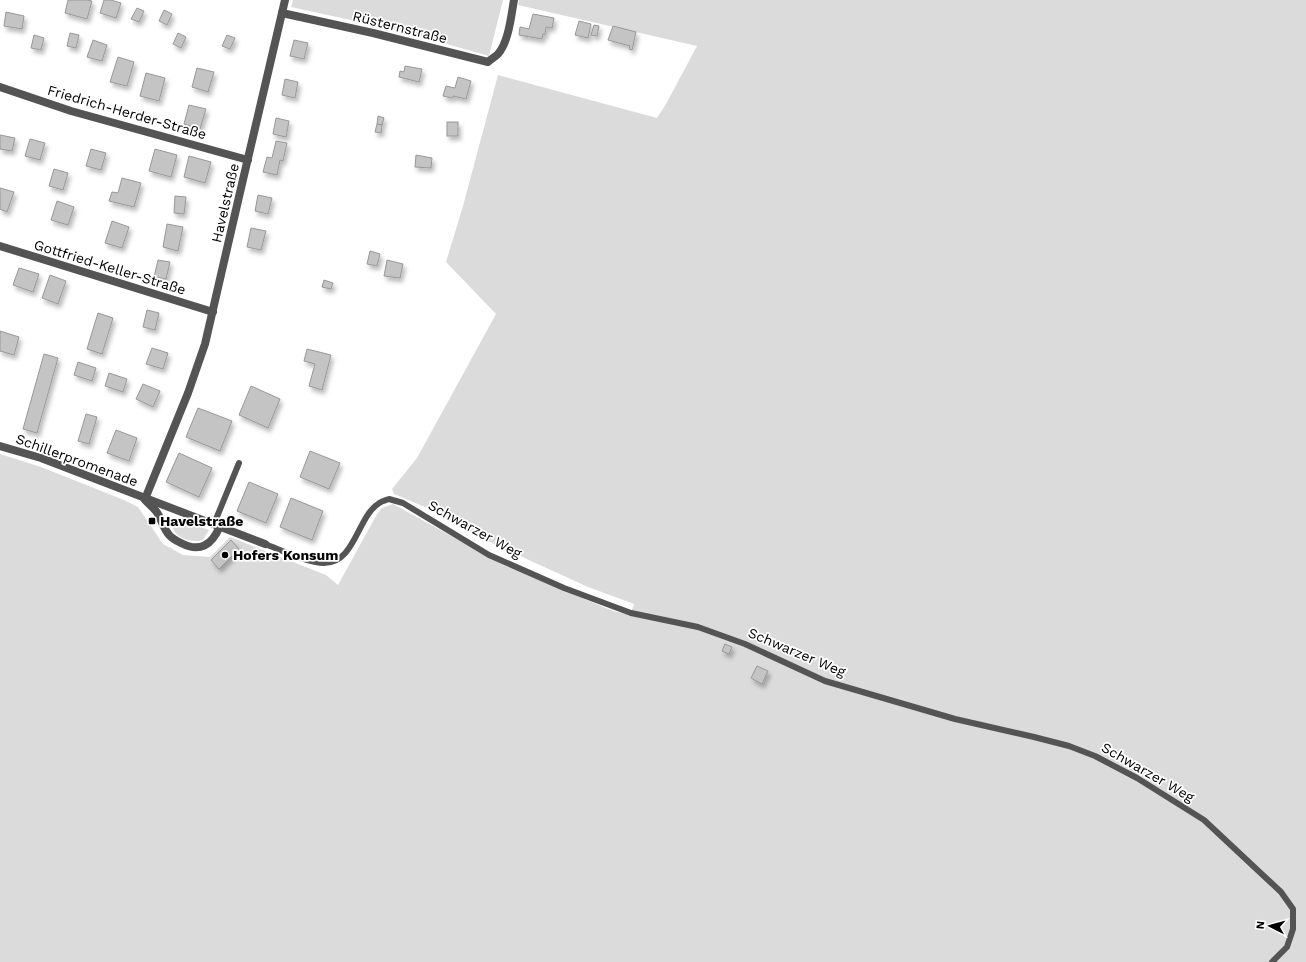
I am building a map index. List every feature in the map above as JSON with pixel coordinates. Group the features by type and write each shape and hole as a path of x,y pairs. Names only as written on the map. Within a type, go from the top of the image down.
{"street":[{"name":"Havelstraße","path":"145,499 200,362 213,312 284,0"},
{"name":"Rüsternstraße","path":"282,13 373,33 488,62 498,54 504,42 510,25 514,0"},
{"name":"Friedrich-Herder-Straße","path":"0,87 70,111 248,160"},
{"name":"Gottfried-Keller-Straße","path":"0,246 213,312"},
{"name":"Schillerpromenade","path":"0,446 41,458 232,531"},
{"name":"Schillerpromenade","path":"145,499 158,514 170,536 185,544 197,548 204,547 217,534 217,525"},
{"name":"Schwarzer Weg","path":"232,531 265,544"}],"lane":[{"path":"217,525 239,463"},
{"name":"Schwarzer Weg","path":"265,544 310,561 324,563 334,562 346,553 369,514 378,504 389,499 403,503 489,555 564,588 624,610 698,627 745,644 824,681 955,719 1070,746 1095,756 1137,778 1204,820 1280,892 1294,909 1293,929 1287,947 1272,962"}],"shaded area":[{"path":"293,0 503,0 489,56 401,31 291,7"},
{"path":"519,0 1306,0 1306,962 0,962 0,454 41,467 138,507 163,544 183,555 210,557 230,537 326,575 338,585 377,514 382,508 393,504 508,567 613,611 630,615 634,604 588,587 464,530 432,510 394,494 392,489 417,458 496,314 446,262 463,206 498,75 657,118 697,46 518,5"},
{"path":"173,517 209,530 203,540 191,541 185,539 180,537 173,529"}],"building":[{"path":"68,0 92,1 87,19 65,13"},
{"path":"104,0 111,0 121,3 116,18 100,13"},
{"path":"137,8 144,11 139,22 131,19"},
{"path":"164,10 172,14 167,25 159,21"},
{"path":"6,12 24,16 22,29 4,26"},
{"path":"533,14 554,18 552,28 546,27 545,35 543,34 542,39 519,35 520,27 529,29"},
{"path":"579,21 591,24 588,38 575,35"},
{"path":"594,25 599,26 597,36 591,35"},
{"path":"613,26 636,32 632,50 629,49 630,46 608,40"},
{"path":"70,33 79,35 76,48 67,46"},
{"path":"178,33 186,37 181,48 173,44"},
{"path":"34,35 44,38 41,50 31,48"},
{"path":"227,35 235,38 230,49 222,46"},
{"path":"93,40 107,45 102,61 87,57"},
{"path":"294,40 308,43 304,59 290,56"},
{"path":"118,57 134,62 127,86 110,82"},
{"path":"405,66 422,69 419,82 399,77 400,71 404,72"},
{"path":"197,68 214,72 208,92 192,87"},
{"path":"146,73 165,78 159,101 140,96"},
{"path":"458,77 471,81 466,99 453,96 452,98 443,96 446,86 455,88"},
{"path":"285,79 298,82 295,98 282,95"},
{"path":"189,105 206,109 200,129 184,124"},
{"path":"378,116 384,118 382,125 377,124"},
{"path":"276,118 289,121 286,137 273,134"},
{"path":"447,122 458,122 458,136 447,136"},
{"path":"377,124 382,125 381,133 375,132"},
{"path":"0,135 15,138 12,151 0,149"},
{"path":"30,139 45,143 40,160 25,156"},
{"path":"276,141 287,143 283,161 280,160 277,175 263,172 267,157 272,158"},
{"path":"91,149 106,153 101,170 86,166"},
{"path":"155,149 177,155 171,177 149,171"},
{"path":"416,155 432,158 431,168 415,167"},
{"path":"189,156 211,162 205,183 184,177"},
{"path":"54,169 68,173 63,190 49,186"},
{"path":"122,178 141,183 134,207 109,201 112,192 118,193"},
{"path":"0,188 14,192 7,212 0,209"},
{"path":"258,195 272,198 268,214 255,211"},
{"path":"175,196 186,197 184,214 174,213"},
{"path":"57,201 74,207 68,225 51,220"},
{"path":"112,221 129,227 122,248 105,243"},
{"path":"167,224 183,227 178,251 163,247"},
{"path":"251,228 266,231 261,250 247,247"},
{"path":"370,251 380,254 377,266 367,264"},
{"path":"158,260 170,262 166,279 154,277"},
{"path":"387,260 403,264 400,278 384,276"},
{"path":"19,268 39,274 33,292 13,285"},
{"path":"50,275 66,281 58,304 42,298"},
{"path":"324,280 333,283 331,289 322,287"},
{"path":"147,310 159,313 155,330 143,327"},
{"path":"98,313 113,318 102,354 87,349"},
{"path":"0,331 19,337 14,355 0,351"},
{"path":"152,348 168,353 163,369 146,364"},
{"path":"307,349 331,355 322,390 309,386 315,364 304,361"},
{"path":"44,354 58,358 37,433 23,429"},
{"path":"78,362 96,368 92,381 74,375"},
{"path":"109,373 127,379 123,392 105,386"},
{"path":"143,384 160,391 153,407 136,399"},
{"path":"251,386 280,399 268,428 239,415"},
{"path":"198,408 232,421 220,451 186,437"},
{"path":"86,414 97,417 89,444 78,441"},
{"path":"116,430 137,438 129,461 107,453"},
{"path":"310,451 340,463 329,489 300,477"},
{"path":"179,453 212,468 199,497 166,482"},
{"path":"249,482 278,494 266,523 237,511"},
{"path":"291,498 323,511 312,540 280,527"},
{"name":"Hofers Konsum","path":"231,540 239,549 219,569 211,560"},
{"path":"725,644 732,647 729,654 722,651"},
{"path":"757,666 768,671 762,684 751,678"}],"place":[{"name":"Havelstraße","path":"152,521"},
{"name":"Hofers Konsum","path":"225,555"}]}
